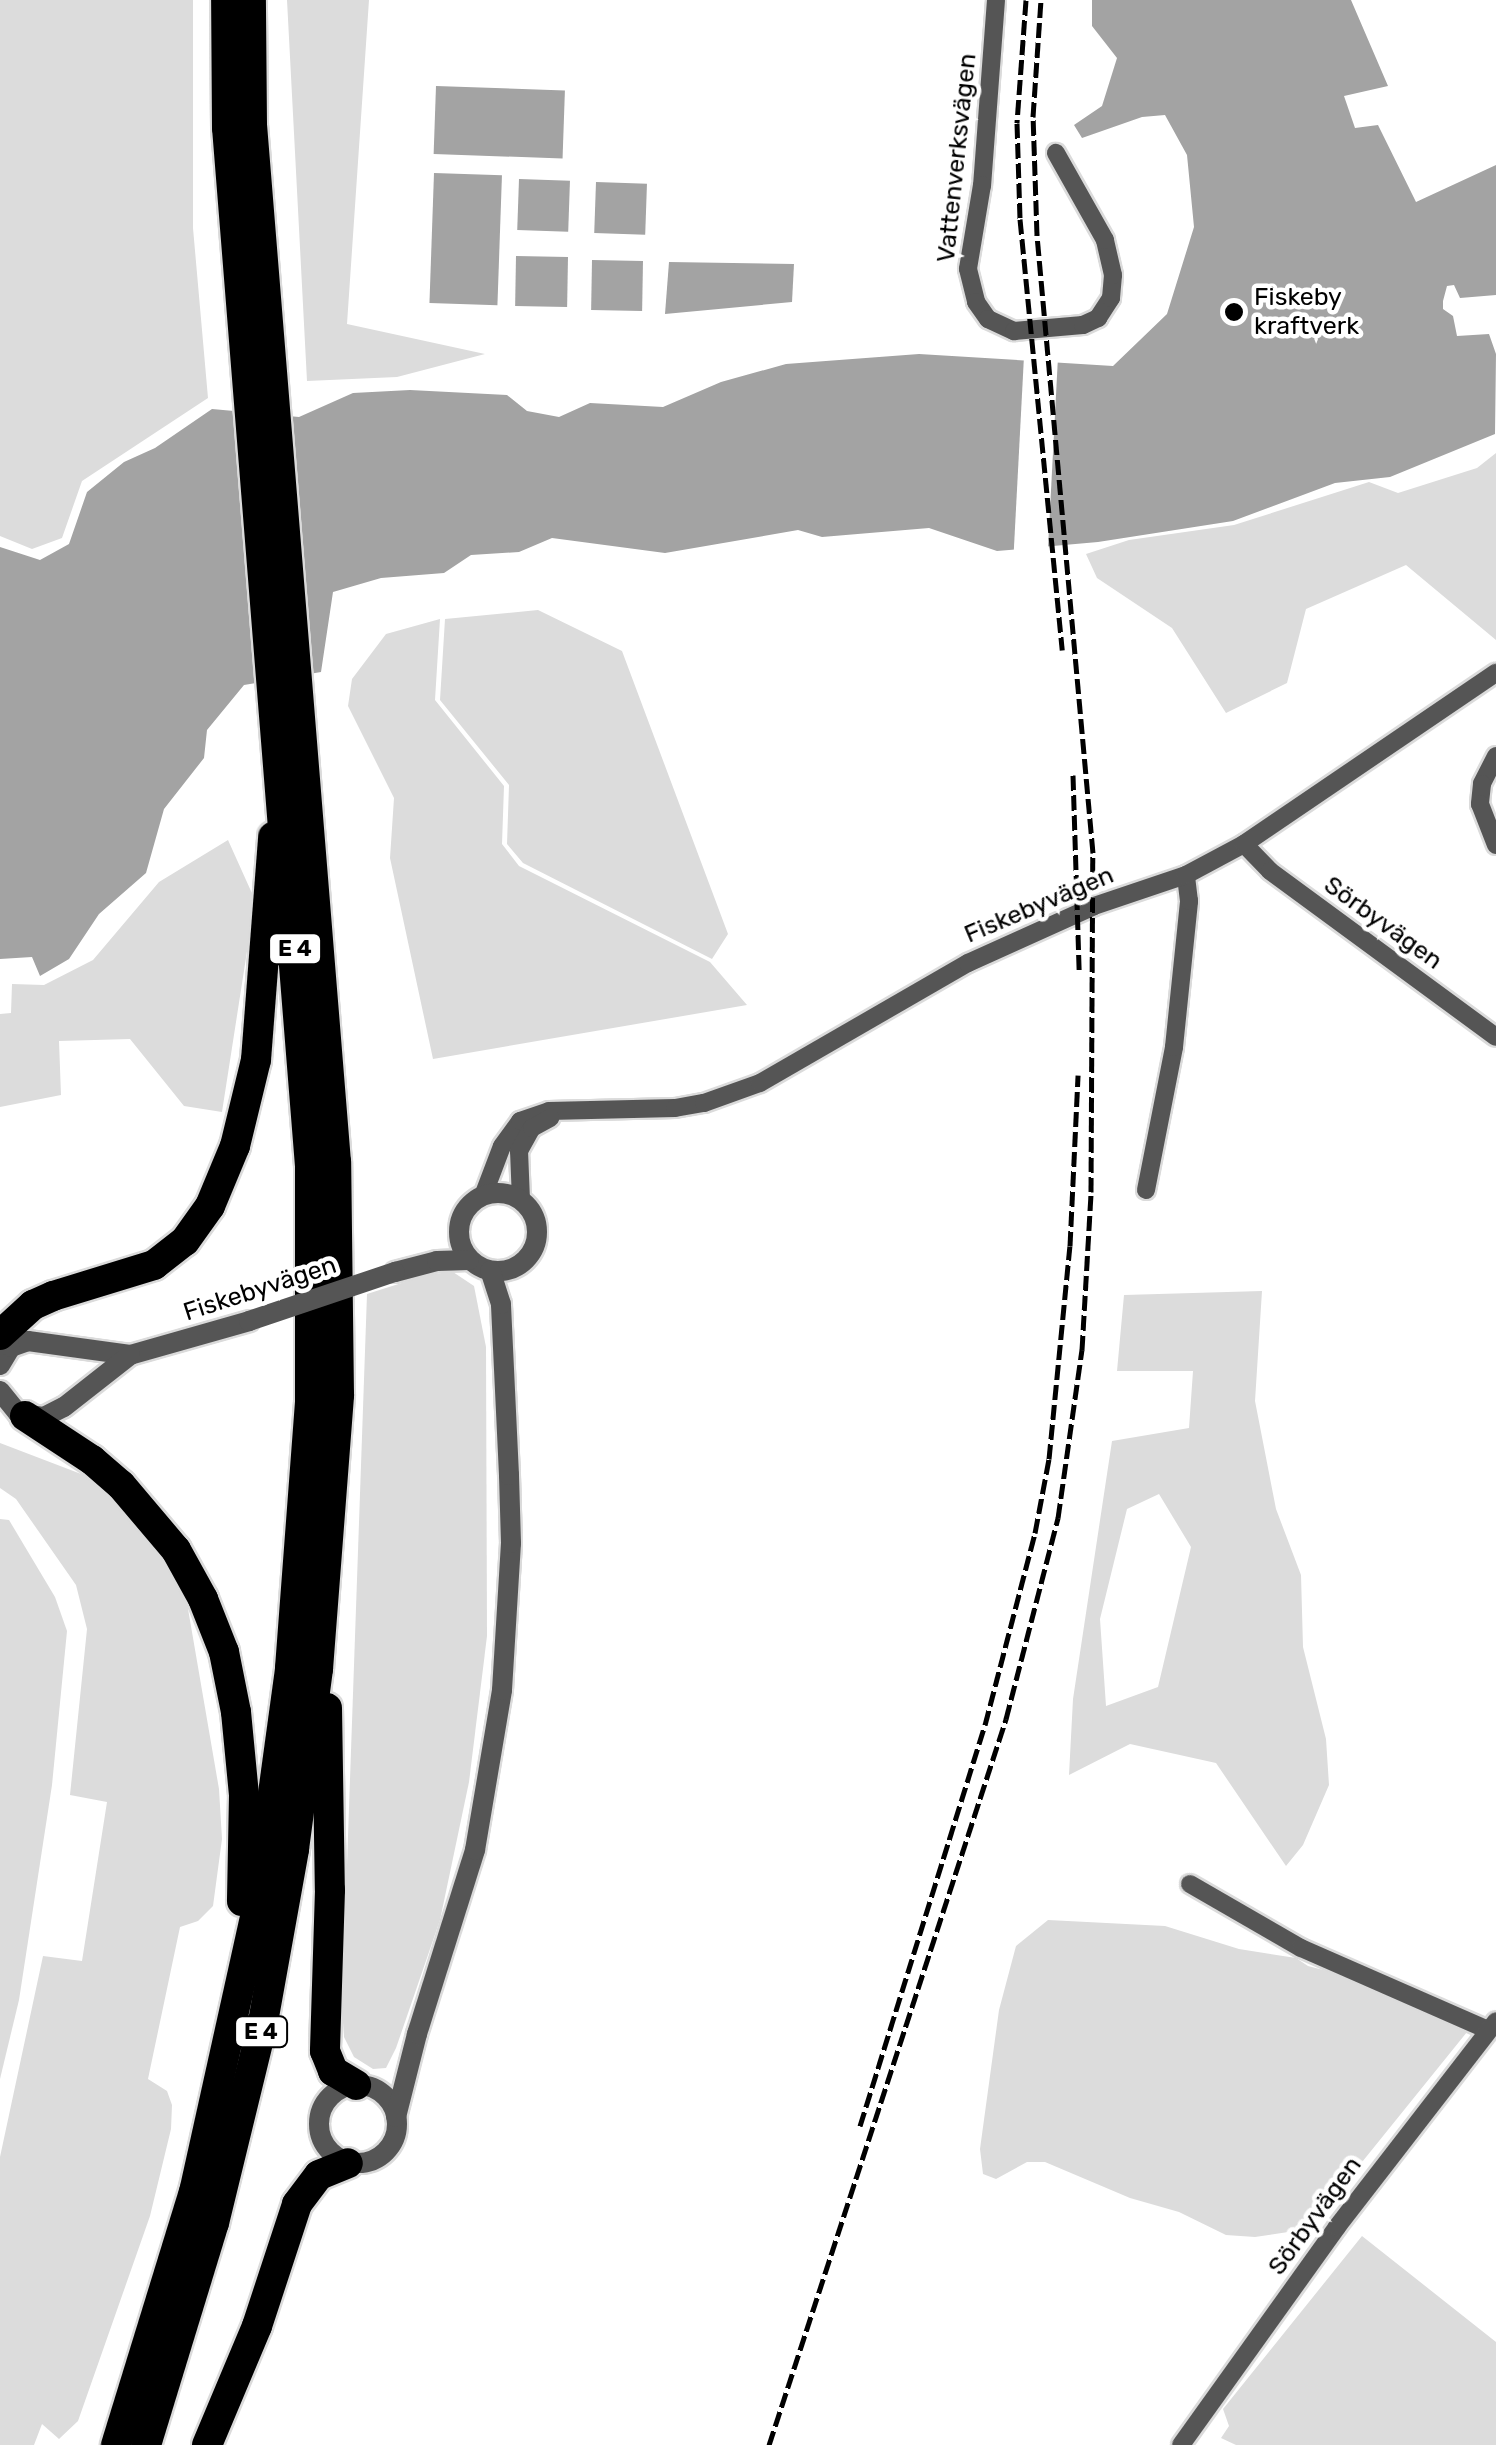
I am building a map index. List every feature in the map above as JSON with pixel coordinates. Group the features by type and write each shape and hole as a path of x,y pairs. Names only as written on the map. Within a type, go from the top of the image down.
{"highway":[{"name":"E 4","path":"146,2445 214,2223 263,2022 294,1849 323,1608 339,1396 340,1292 319,921 289,730 258,368 227,128 226,0"},
{"name":"E 4","path":"250,0 258,368"},
{"name":"E 4","path":"116,2445 186,2220 236,2014 284,1727 310,1400 310,1166 282,807 289,730"},
{"path":"3,1352 35,1324 85,1290 154,1265 200,1224 222,1180 256,1060 269,853 282,807"},
{"path":"14,1415 92,1460 146,1512 184,1564 224,1652 236,1712 244,1795 236,2014"},
{"path":"323,1608 330,1768 325,2051 333,2071 365,2087"},
{"path":"207,2445 257,2326 297,2204 319,2175 348,2163"}],"street":[{"name":"Vattenverksvägen","path":"996,0 982,185 968,269 976,302 988,318 1014,332 1083,325 1108,308 1111,298 1113,275 1105,240 1056,153"},
{"name":"Fiskebyvägen","path":"483,1196 502,1146 520,1122 549,1111 675,1108 734,1094 968,963 1094,906 1186,875 1244,844 1496,673"},
{"path":"1496,756 1482,784 1480,804 1496,844"},
{"name":"Sörbyvägen","path":"1244,844 1270,872 1496,1037"},
{"path":"1146,1190 1174,1047 1190,901 1186,875"},
{"name":"Fiskebyvägen","path":"521,1200 517,1168 525,1138 545,1120 574,1110"},
{"path":"501,1304 514,1268 530,1255 537,1236 534,1216 521,1200 502,1193 483,1196 468,1206 458,1230 469,1260 490,1271 514,1268"},
{"name":"Fiskebyvägen","path":"400,1270 442,1246 458,1230"},
{"name":"Fiskebyvägen","path":"14,1415 54,1414 130,1355 249,1321 400,1270 469,1260"},
{"path":"417,2034 397,2071 365,2087 335,2092 318,2121 323,2142 348,2163 381,2156 394,2139 417,2034 474,1850 502,1690 511,1542 501,1304 490,1271"},
{"name":"Fiskebyvägen","path":"3,1352 40,1341 130,1355"},
{"path":"0,1390 14,1415"},
{"path":"1190,1884 1301,1948 1492,2026"},
{"name":"Sörbyvägen","path":"1181,2445 1337,2227 1492,2026"},
{"path":"365,2087 389,2100 396,2117"}],"shaded area":[{"path":"0,0 193,0 193,228 208,398 82,481 62,538 32,549 0,536"},
{"path":"287,0 369,0 347,324 485,354 397,377 307,381"},
{"path":"1092,0 1351,0 1388,86 1344,96 1355,128 1378,125 1416,202 1496,165 1496,295 1460,298 1454,285 1447,286 1443,301 1443,309 1453,316 1457,336 1489,334 1496,354 1495,434 1390,477 1335,483 1233,521 1098,542 997,551 929,528 822,537 798,530 665,553 552,538 519,552 471,555 444,573 381,578 333,592 321,672 244,685 207,730 204,758 164,809 146,873 99,914 69,959 40,976 32,957 0,959 0,547 40,560 69,544 87,492 124,462 155,448 212,409 299,417 353,393 410,390 507,395 527,411 559,417 590,403 663,407 721,382 786,364 919,354 1113,366 1167,314 1194,227 1187,155 1165,115 1142,117 1082,138 1074,125 1102,106 1117,58 1092,26"},
{"path":"436,86 565,91 563,158 434,154"},
{"path":"434,173 502,175 497,305 429,303"},
{"path":"519,179 570,181 568,232 517,230"},
{"path":"596,182 647,184 645,235 594,233"},
{"path":"516,256 568,257 567,307 515,306"},
{"path":"592,260 643,261 642,311 591,310"},
{"path":"669,262 794,264 792,302 665,314"},
{"path":"1496,453 1496,640 1406,565 1306,609 1287,683 1226,713 1172,628 1097,578 1086,554 1129,540 1234,525 1369,482 1398,493 1477,468"},
{"path":"538,610 622,651 728,934 712,959 523,863 507,844 509,785 440,700 445,619"},
{"path":"440,619 435,700 504,786 502,844 519,866 710,962 747,1005 433,1059 390,858 394,798 348,706 352,679 386,634"},
{"path":"228,840 255,900 222,1112 184,1106 130,1039 59,1041 61,1095 0,1107 0,1014 11,1013 12,984 44,985 93,960 159,882"},
{"path":"453,1272 474,1286 486,1347 487,1636 469,1782 440,1920 396,2048 386,2068 373,2069 354,2057 344,2037 342,2008 367,1294 430,1274"},
{"path":"1262,1291 1255,1401 1276,1509 1301,1575 1303,1647 1326,1739 1329,1785 1303,1845 1286,1866 1216,1763 1130,1744 1069,1775 1073,1699 1112,1441 1189,1428 1193,1371 1117,1371 1124,1295","holes":["1159,1494 1191,1547 1158,1687 1106,1706 1100,1619 1127,1509"]},
{"path":"0,1443 89,1477 131,1514 174,1572 187,1603 219,1789 222,1839 213,1906 198,1921 180,1927 148,2079 167,2091 172,2105 171,2129 150,2216 78,2421 59,2439 42,2424 34,2445 0,2445 0,2157 43,1956 82,1961 107,1802 70,1795 87,1629 76,1585 16,1499 0,1488"},
{"path":"0,1519 9,1520 55,1597 67,1631 52,1785 19,2000 0,2079"},
{"path":"1048,1920 1165,1926 1239,1949 1296,1958 1308,1966 1350,1977 1467,2032 1308,2229 1255,2237 1226,2235 1179,2212 1130,2198 1045,2162 1027,2162 996,2179 983,2174 980,2149 999,2010 1016,1946"},
{"path":"1362,2236 1496,2342 1496,2445 1236,2445 1221,2438 1229,2426 1223,2409"}],"pier":[{"path":"1024,356 1058,358 1048,555 1014,553"}],"railway":[{"path":"1026,0 1017,123 1020,219 1062,650"},
{"path":"769,2445 1006,1719 1058,1518 1082,1350 1091,1192 1093,853 1037,235 1033,117 1041,0"},
{"path":"1073,775 1079,970"},
{"path":"860,2126 985,1725 1035,1533 1049,1459 1070,1246 1078,1075"}],"place":[{"name":"Fiskeby kraftverk","path":"1234,312"}]}
